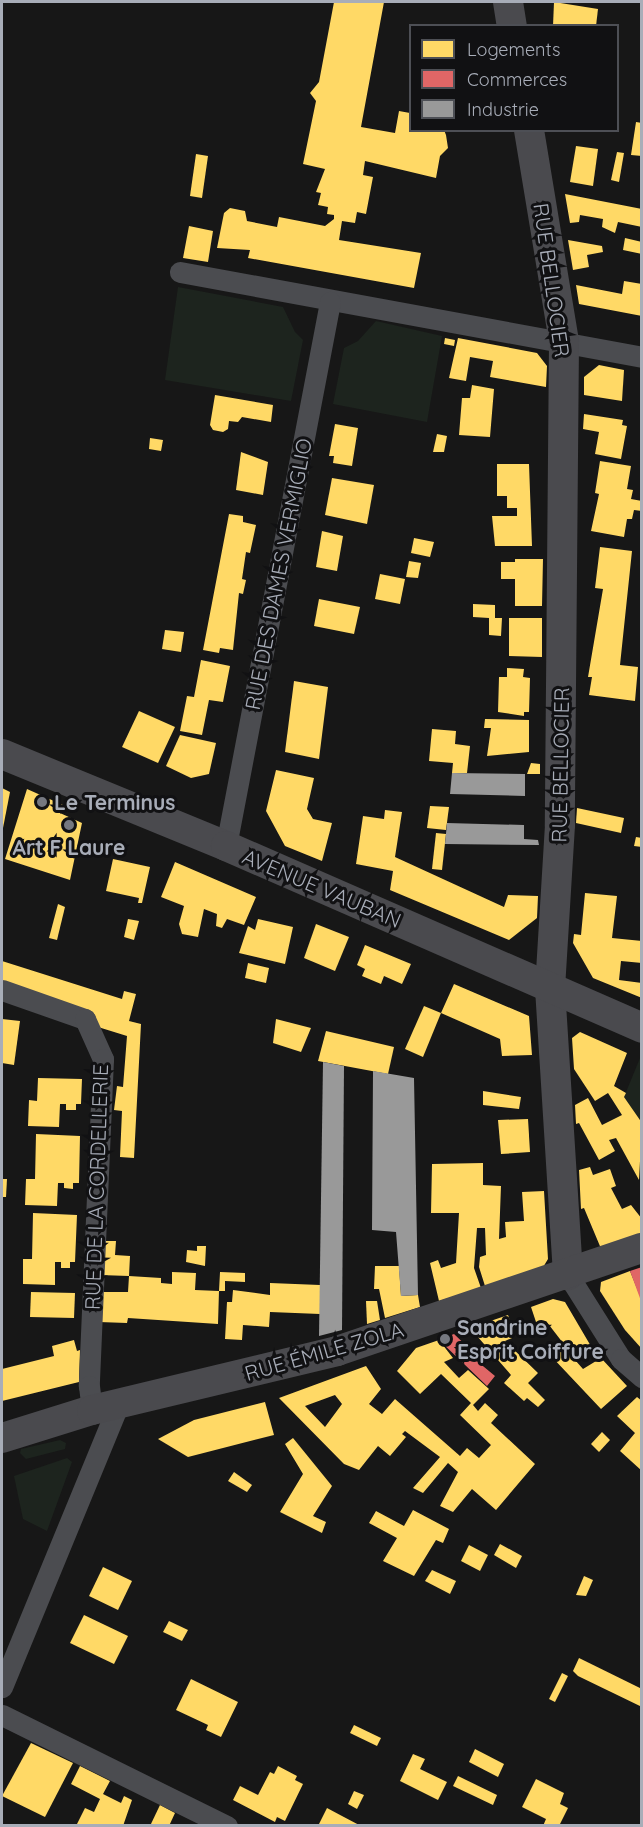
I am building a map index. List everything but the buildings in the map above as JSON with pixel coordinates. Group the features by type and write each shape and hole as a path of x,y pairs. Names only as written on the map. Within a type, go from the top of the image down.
{"main road":[{"path":"508,2 512,24"},
{"name":"RUE BELLOCIER","path":"529,132 564,342 560,825 550,988 568,1275"},
{"name":"AVENUE VAUBAN","path":"2,754 226,846 642,1028"},
{"name":"RUE ÉMILE ZOLA","path":"2,1438 105,1408 337,1351 568,1275 642,1248"}],"street":[{"path":"180,272 330,302 642,357"},
{"name":"RUE DES DAMES VERMIGLIO","path":"226,846 330,302"},
{"name":"RUE DE LA CORDELLERIE","path":"2,990 85,1020 103,1059 89,1386 105,1408"},
{"name":"RUE BELLOCIER","path":"568,1275 621,1359 642,1377"},
{"path":"2,1687 105,1408"},
{"path":"2,1715 227,1826"}],"shaded area":[{"path":"178,287 283,307 295,332 303,340 291,401 165,380"},
{"path":"376,321 442,336 427,422 333,404 344,348 358,341"},
{"path":"641,1059 641,1123 624,1097"},
{"path":"60,1440 66,1443 65,1449 26,1459 20,1453 21,1449"},
{"path":"67,1458 72,1462 47,1531 23,1519 14,1476"}],"place":[{"name":"Le Terminus","path":"42,802"},
{"name":"Art F Laure","path":"69,825"},
{"name":"Sandrine Esprit Coiffure","path":"445,1339"}]}
